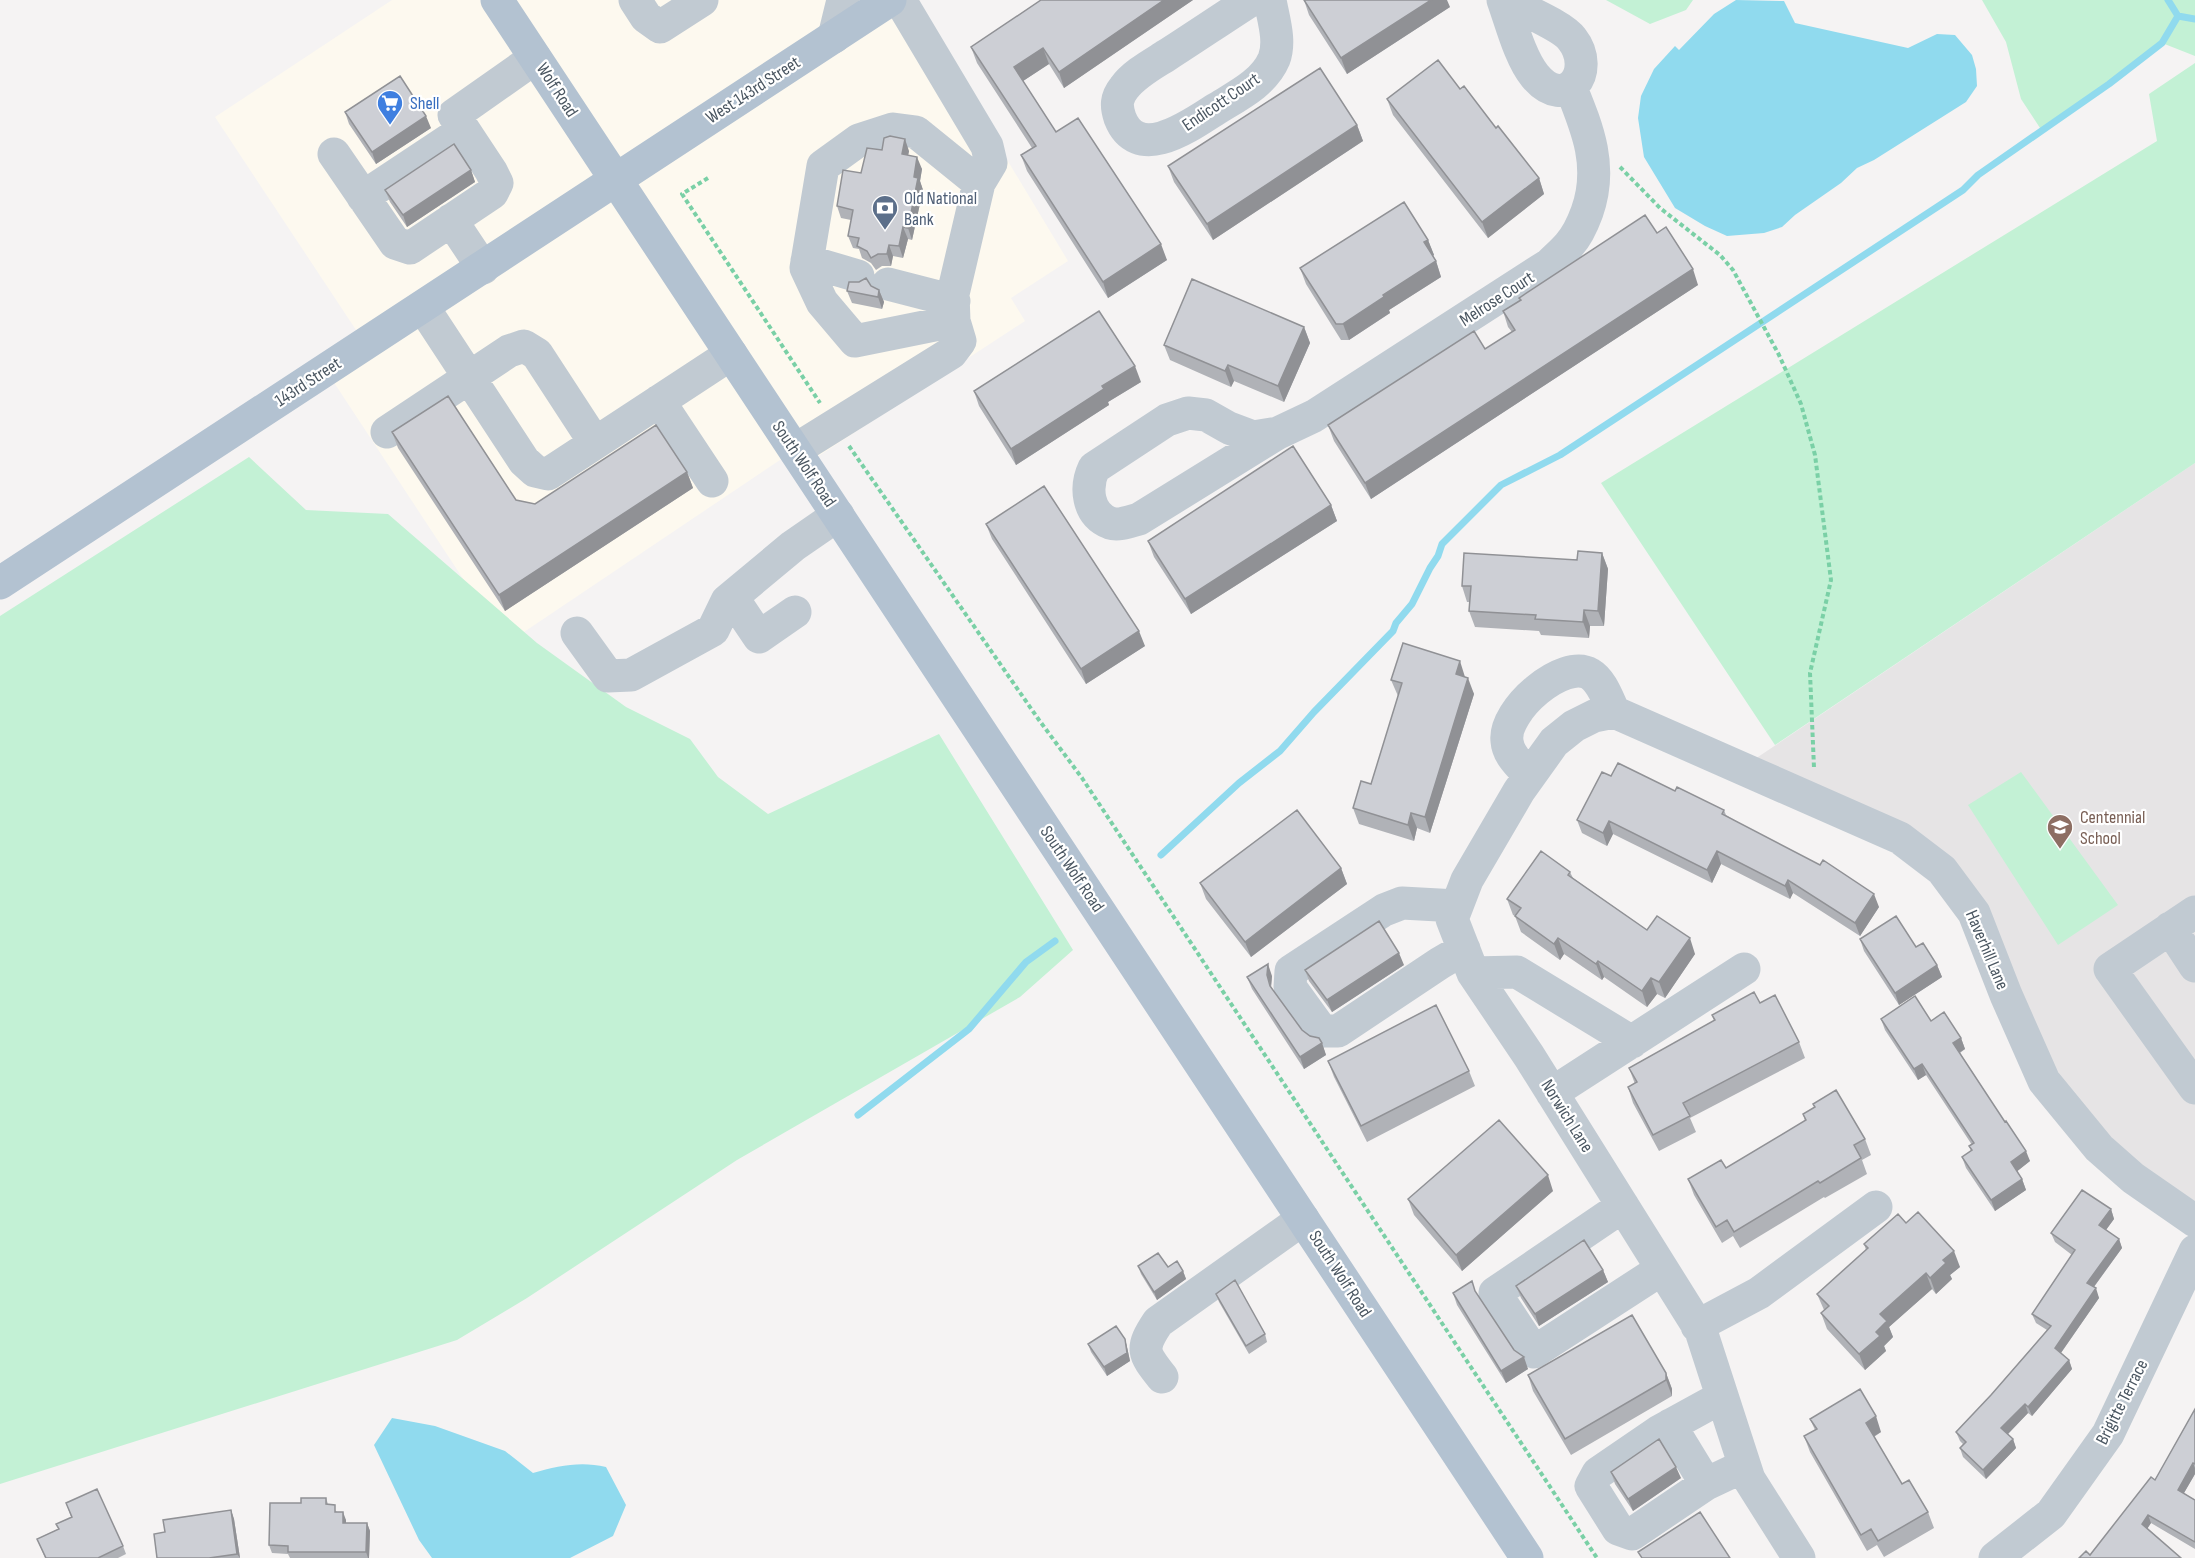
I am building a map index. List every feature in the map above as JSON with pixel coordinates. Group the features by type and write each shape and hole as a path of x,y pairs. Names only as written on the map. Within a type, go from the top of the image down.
{"main road":[{"name":"Wolf Road","path":"497,0 616,181"},
{"name":"West 143rd Street","path":"616,181 890,0"},
{"name":"143rd Street","path":"0,583 616,181"},
{"name":"South Wolf Road","path":"616,181 1527,1558"}],"street":[{"path":"635,0 646,18 660,27 702,0"},
{"path":"834,37 843,0"},
{"path":"795,450 951,352 960,341 953,294 979,183 991,163 987,146 900,0"},
{"name":"Endicott Court","path":"1251,0 1146,69 1124,87 1117,101 1118,110 1128,130 1138,138 1168,137 1185,129 1253,85 1264,74 1274,58 1275,33 1270,0"},
{"path":"1504,0 1563,29 1572,38 1578,48 1582,67 1578,79 1571,88 1562,91 1552,90 1533,75 1526,63 1504,0"},
{"path":"334,154 395,243 410,248 492,193 497,183 454,115 536,58"},
{"name":"Melrose Court","path":"1278,433 1252,437 1206,415 1188,413 1167,420 1094,468 1087,491 1098,513 1111,523 1125,523 1139,519 1278,433 1314,416 1550,264 1571,244 1584,220 1593,194 1592,145 1571,88"},
{"path":"954,311 855,341 822,302 806,268 823,165 858,140 893,129 916,132 979,183"},
{"path":"363,197 464,130"},
{"path":"451,220 483,268"},
{"path":"807,261 873,280 954,311"},
{"path":"423,307 524,461 535,471 548,474 731,354"},
{"path":"387,432 509,351 524,346 537,354 595,443"},
{"path":"659,401 712,481"},
{"path":"577,633 608,676 631,675 713,630 727,601 794,546 838,515"},
{"path":"732,597 759,637 795,612"},
{"path":"1529,775 1510,753 1506,742 1507,729 1525,699 1539,687 1569,672 1581,671 1596,680 1614,712"},
{"name":"Norwich Lane","path":"1614,712 1594,716 1574,726 1554,742 1529,775 1467,880 1452,919 1469,961 1697,1326 1749,1479 1799,1558"},
{"name":"Haverhill Lane","path":"1614,712 1900,838 1942,870 1974,913 2006,995 2044,1081 2108,1155 2133,1178 2195,1221"},
{"path":"1457,906 1402,903 1384,910 1291,971 1290,987 1322,1031 1338,1031 1440,963 1469,961 1517,972 1632,1042"},
{"path":"2195,966 2182,920 2110,969 2195,1088"},
{"path":"1552,1093 1744,969"},
{"path":"1623,1206 1495,1293 1534,1352 1662,1269"},
{"path":"1697,1326 1760,1293 1876,1207"},
{"path":"1162,1377 1148,1358 1146,1340 1158,1323 1303,1219"},
{"name":"Brigitte Terrace","path":"1995,1558 2051,1514 2108,1434 2195,1251"},
{"path":"1723,1400 1709,1404 1670,1425 1598,1473 1591,1486 1618,1528 1632,1534 1706,1484 1744,1466"},
{"path":"1670,1425 1706,1484"}],"path":[{"path":"1592,145 1606,152 1660,208 1720,255 1733,270 1779,355 1801,404 1815,455 1832,580 1810,674 1814,768"},
{"path":"708,178 682,194 835,425 1039,720 1082,778 1598,1558"}],"shaded area":[{"path":"392,0 486,0 604,178 362,339 215,117"},
{"path":"507,0 876,0 619,169"},
{"path":"910,1 1068,261 1011,298 1025,321 811,461 628,182"},
{"path":"614,193 786,456 506,644 331,378"},
{"name":"Centennial School","path":"2195,463 2195,1216 2049,1079 1948,866 1749,763"}],"green space":[{"path":"1606,0 1693,0 1686,10 1650,24"},
{"path":"1982,0 2195,0 2195,56 2162,43 2042,131 2021,99 2006,42"},
{"path":"2195,63 2195,463 1775,745 1601,483 2157,141 2149,94"},
{"path":"249,457 306,510 388,514 537,643 626,707 690,739 718,777 768,814 939,734 1073,950 1020,997 737,1160 527,1298 457,1340 0,1484 0,616"},
{"path":"2021,772 2118,905 2058,945 1968,805"}],"water":[{"path":"1736,0 1784,1 1795,23 1908,48 1937,34 1955,35 1972,55 1977,86 1966,102 1874,160 1857,168 1841,183 1795,215 1782,227 1764,233 1727,236 1675,208 1644,157 1638,118 1641,96 1654,69 1675,46 1679,50 1714,14"},
{"path":"392,1418 435,1426 505,1451 533,1473 569,1465 587,1464 606,1467 626,1505 613,1536 570,1558 432,1558 419,1540 374,1445"}],"building":[{"path":"1041,0 1164,0 1059,72 1043,48 1014,67 1056,132 1078,118 1161,244 1103,282 1021,155 1036,146 971,47"},
{"path":"1304,0 1431,0 1341,58"},
{"path":"1438,60 1460,89 1464,86 1539,178 1482,222 1387,99"},
{"path":"1320,68 1357,125 1207,224 1168,166"},
{"name":"Shell","path":"400,76 426,116 372,152 345,112"},
{"name":"Old National Bank","path":"890,136 905,139 902,154 917,157 914,177 918,178 908,228 903,227 899,246 889,245 887,254 878,254 871,258 867,251 857,246 859,238 848,236 853,210 837,206 843,170 861,173 867,148 882,150 884,138"},
{"path":"454,144 471,170 403,215 385,190"},
{"path":"1404,202 1428,240 1424,242 1436,261 1343,324 1336,324 1300,268"},
{"path":"1645,215 1657,233 1666,227 1693,269 1365,483 1328,425 1474,331 1485,349 1515,330 1503,311 1521,300 1519,298"},
{"path":"866,278 871,286 879,290 878,297 847,291 849,282 859,282"},
{"path":"1192,279 1304,327 1278,386 1228,365 1225,371 1164,345"},
{"path":"1099,311 1135,366 1102,386 1104,389 1011,449 974,391"},
{"path":"448,396 516,500 535,504 656,425 687,472 499,595 392,432"},
{"path":"1293,446 1331,505 1185,599 1148,541"},
{"path":"1044,486 1139,631 1081,669 986,524"},
{"path":"1578,551 1602,553 1598,611 1584,610 1583,622 1535,619 1536,615 1469,611 1471,586 1462,586 1464,553 1577,560"},
{"path":"1403,643 1460,661 1456,674 1468,678 1425,817 1411,813 1408,825 1353,808 1361,781 1371,784 1402,683 1391,680"},
{"path":"1618,763 1675,791 1677,787 1724,810 1722,814 1820,865 1823,860 1874,894 1855,923 1788,880 1785,886 1717,851 1707,870 1609,821 1603,833 1577,820 1602,772 1611,776"},
{"path":"1297,810 1341,868 1245,942 1200,883"},
{"path":"1541,851 1570,872 1568,875 1647,930 1657,916 1690,938 1659,982 1651,978 1642,991 1598,961 1596,964 1558,938 1554,944 1515,916 1521,908 1507,899"},
{"path":"1896,916 1916,947 1923,943 1937,965 1895,993 1860,939"},
{"path":"1379,921 1399,953 1327,1000 1305,970"},
{"path":"1268,964 1267,975 1270,986 1302,1030 1310,1036 1319,1038 1322,1043 1300,1057 1247,977"},
{"path":"1754,992 1760,1003 1775,995 1799,1042 1683,1103 1690,1116 1653,1135 1628,1087 1637,1082 1629,1068 1715,1020 1712,1015"},
{"path":"1915,996 1931,1021 1944,1012 1961,1038 1953,1043 2026,1151 2011,1162 2022,1179 1991,1200 1962,1157 1972,1150 1969,1146 1974,1143 1922,1064 1914,1069 1881,1019"},
{"path":"1436,1005 1469,1071 1361,1126 1328,1061"},
{"path":"1836,1090 1865,1139 1854,1145 1861,1158 1734,1232 1727,1220 1716,1227 1688,1179 1721,1160 1726,1168 1806,1120 1803,1114 1815,1107 1813,1104"},
{"path":"1499,1120 1548,1175 1456,1255 1408,1199"},
{"path":"2082,1190 2111,1209 2099,1225 2119,1239 2087,1283 2096,1288 2055,1348 2069,1360 2028,1407 2025,1404 2001,1428 2013,1439 1983,1470 1960,1448 1966,1442 1956,1432 2051,1326 2032,1314 2075,1250 2051,1233"},
{"path":"1918,1212 1954,1251 1943,1260 1946,1263 1930,1278 1926,1273 1880,1314 1887,1321 1876,1332 1880,1336 1859,1354 1821,1313 1829,1306 1817,1294 1868,1248 1864,1244 1898,1214 1906,1223"},
{"path":"1584,1240 1603,1270 1535,1314 1516,1286"},
{"path":"1158,1253 1168,1267 1177,1261 1183,1271 1154,1292 1138,1266"},
{"path":"1235,1280 1265,1334 1246,1346 1216,1294"},
{"path":"1472,1281 1475,1291 1514,1350 1524,1357 1501,1371 1453,1293"},
{"path":"1632,1315 1666,1373 1666,1380 1565,1439 1528,1375"},
{"path":"1116,1326 1125,1339 1127,1353 1104,1367 1088,1344"},
{"path":"1860,1389 1876,1416 1866,1423 1902,1484 1909,1480 1928,1512 1878,1541 1871,1529 1861,1535 1804,1436 1817,1429 1810,1419"},
{"path":"2195,1409 2195,1464 2193,1463 2178,1490 2195,1500 2195,1542 2148,1515 2142,1524 2181,1558 2079,1558 2086,1551 2090,1555 2151,1477 2155,1480"},
{"path":"1659,1439 1676,1467 1628,1499 1611,1472"},
{"path":"97,1489 123,1546 98,1558 46,1558 37,1539 59,1529 56,1524 72,1517 66,1503"},
{"path":"301,1498 326,1498 326,1504 335,1505 335,1512 343,1512 343,1523 367,1523 366,1552 288,1552 288,1546 269,1545 270,1503 301,1503"},
{"path":"231,1510 237,1554 209,1558 157,1558 154,1534 165,1532 163,1520"},
{"path":"1700,1512 1730,1558 1642,1558 1638,1552"}],"waterway":[{"path":"2168,0 2178,16 2195,19"},
{"path":"1161,855 1239,783 1280,751 1314,712 1393,631 1396,623 1412,604 1442,544 1501,485 1560,455 1963,190 1978,175 2109,84 2162,43 2178,16"},
{"path":"858,1115 969,1029 1026,962 1055,941"}],"place":[{"name":"Shell","path":"390,126"},
{"name":"Old National Bank","path":"885,231"},
{"name":"Centennial School","path":"2060,850"}]}
